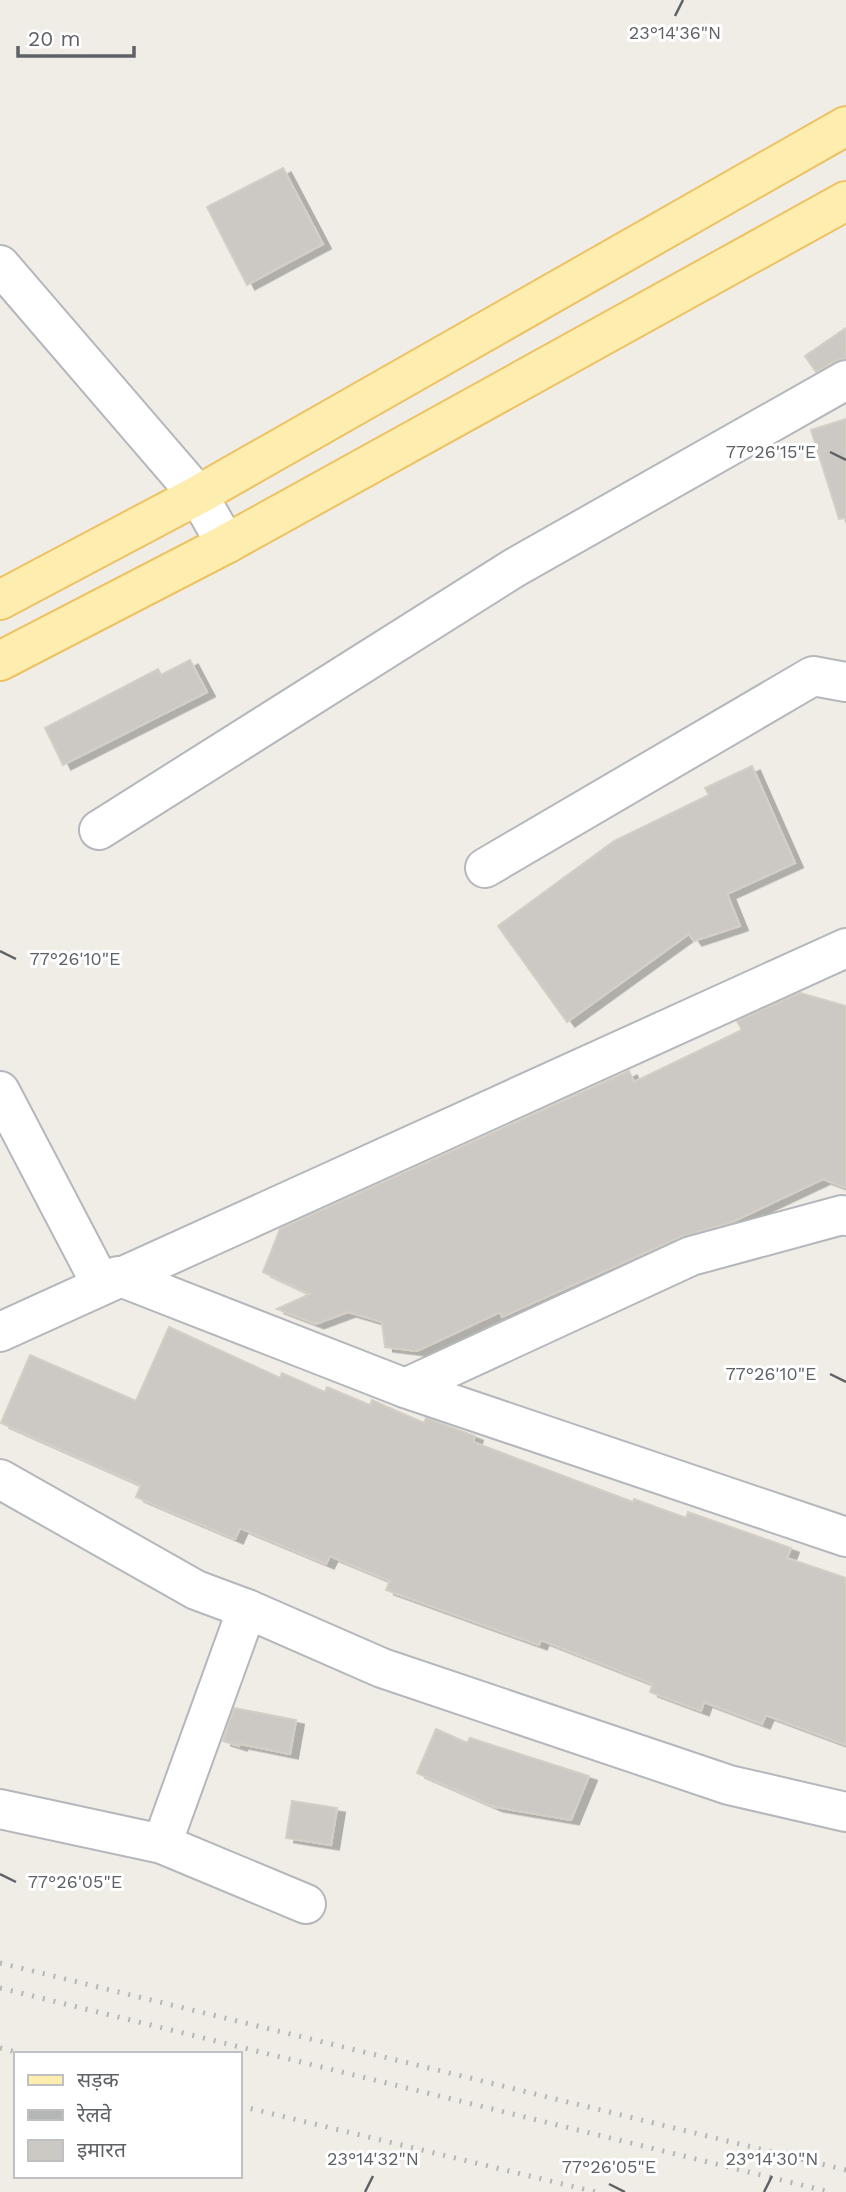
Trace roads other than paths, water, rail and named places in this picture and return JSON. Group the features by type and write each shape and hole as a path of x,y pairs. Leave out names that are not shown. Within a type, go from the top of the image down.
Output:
{"main road":[{"path":"0,600 198,495 846,125"},
{"path":"0,661 226,544 846,201"}],"street":[{"path":"0,265 198,495 226,544"},
{"path":"99,830 514,568 846,380"},
{"path":"485,868 813,676 846,682"},
{"path":"0,1332 110,1280 836,961"},
{"path":"0,1091 110,1280 405,1388 846,1537"},
{"path":"405,1388 691,1256 846,1216"},
{"path":"0,1479 196,1590 247,1609 382,1668 729,1786 846,1812"},
{"path":"162,1843 247,1609"},
{"path":"0,1809 162,1843 306,1904"}],"railway":[{"path":"0,1963 846,2170"},
{"path":"0,1988 830,2192"},
{"path":"0,2048 16,2052"},
{"path":"242,2106 596,2192"}]}
